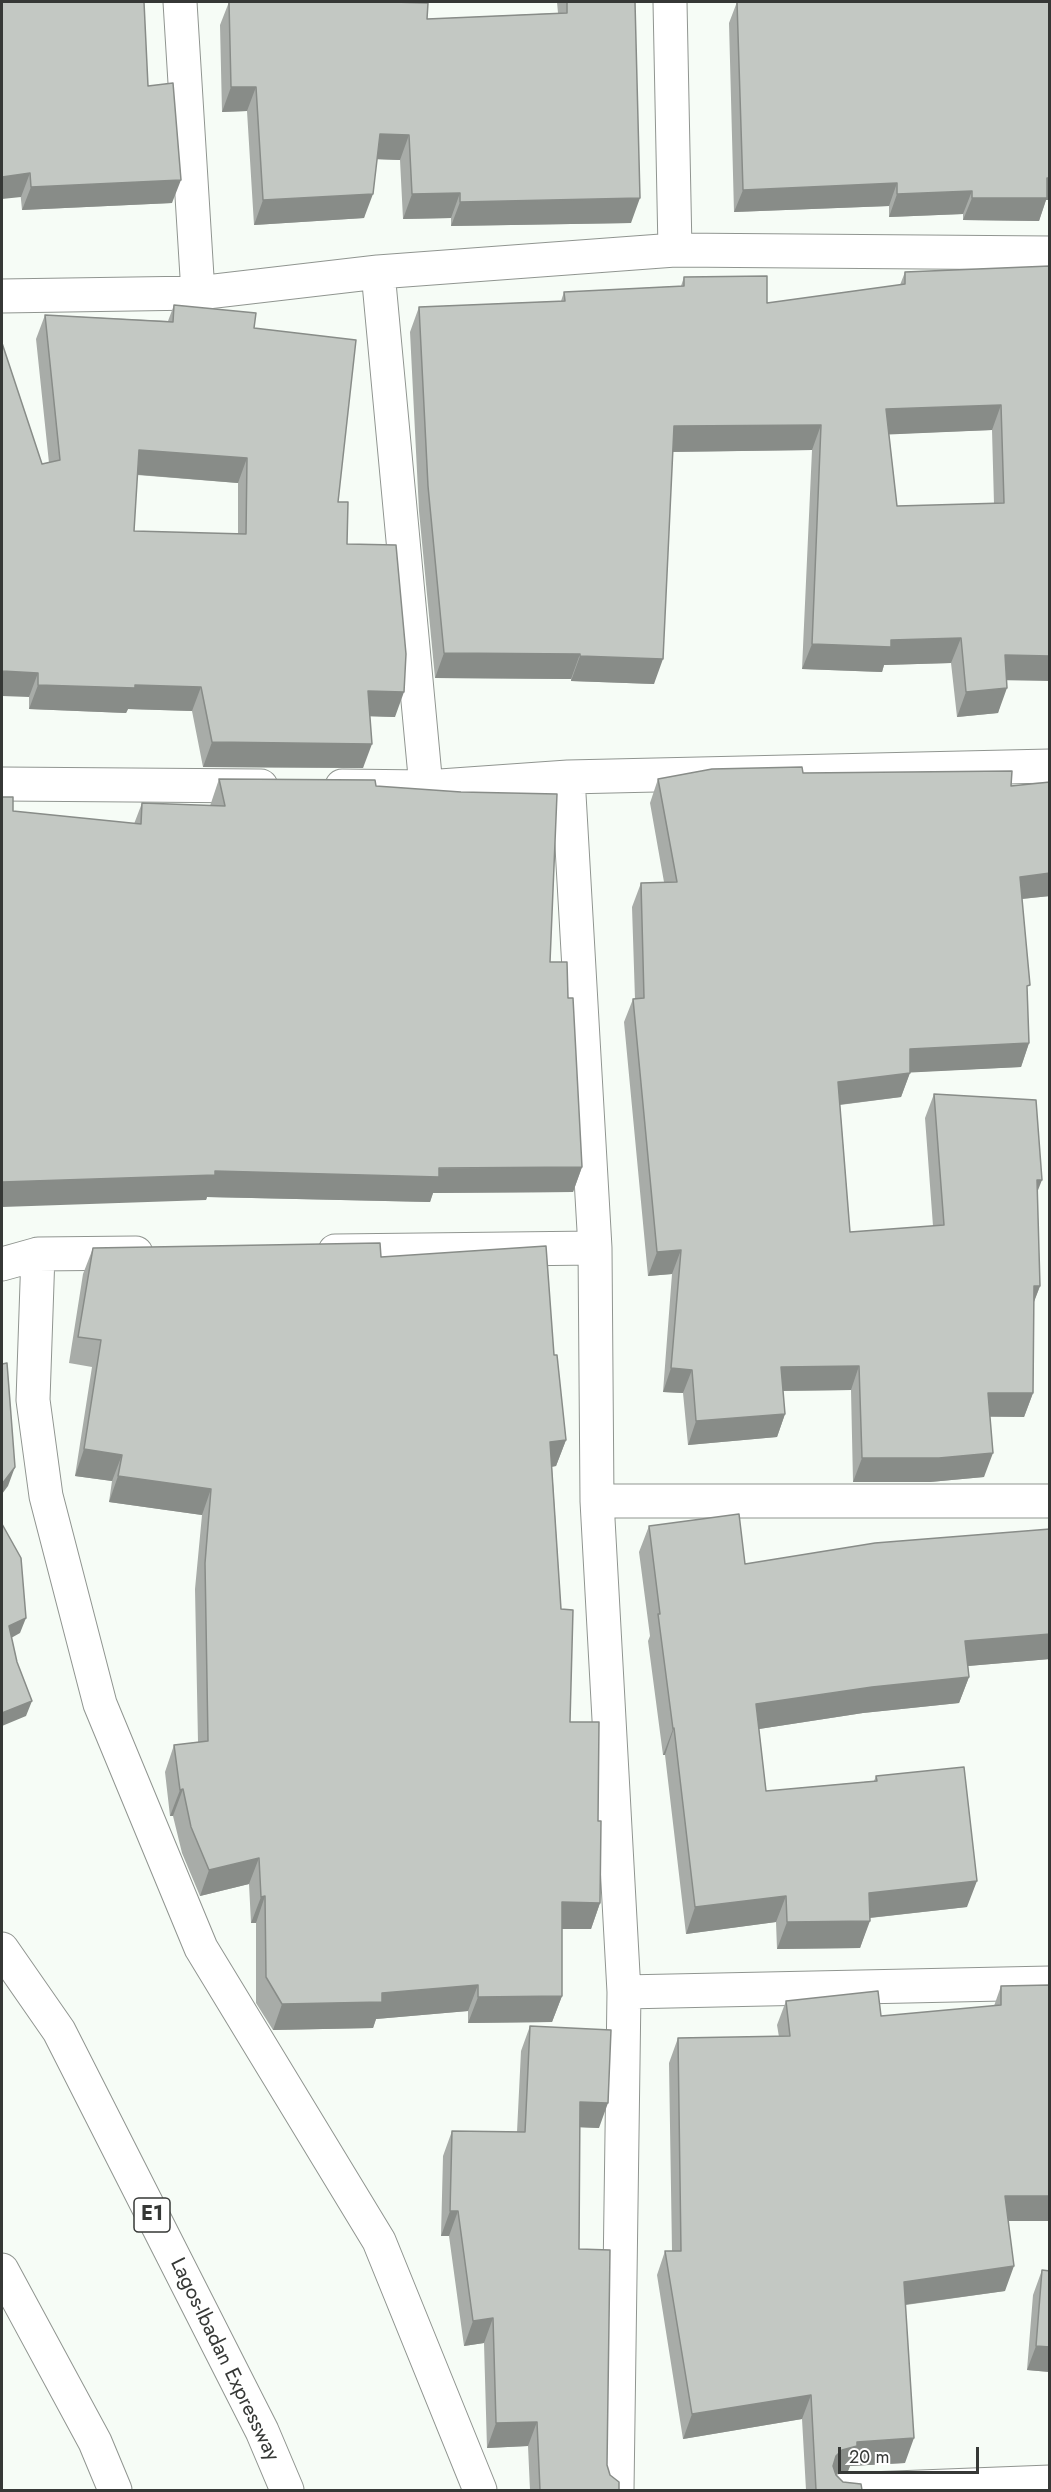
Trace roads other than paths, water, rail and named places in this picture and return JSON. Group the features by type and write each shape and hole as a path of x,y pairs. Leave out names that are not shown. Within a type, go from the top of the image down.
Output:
{"main road":[{"path":"180,2 198,293"},
{"path":"670,2 675,250"},
{"path":"2,296 198,293 378,272 675,250 1050,253"},
{"path":"378,272 426,787"},
{"path":"2,784 426,787 568,777 1050,766"},
{"path":"568,777 595,1248 597,1501 624,1992 617,2490"},
{"path":"310,1251 595,1248"},
{"path":"2,1264 38,1254 168,1252"},
{"path":"38,1254 33,1400 43,1475 46,1496 100,1704 201,1948 379,2241 480,2490"},
{"path":"597,1501 1050,1502"},
{"name":"Lagos-Ibadan Expressway","path":"2,1949 59,2031 262,2431 286,2490"},
{"path":"624,1992 1050,1983"},
{"path":"2,2270 95,2442 115,2490"},
{"path":"843,2490 1050,2482"}]}
